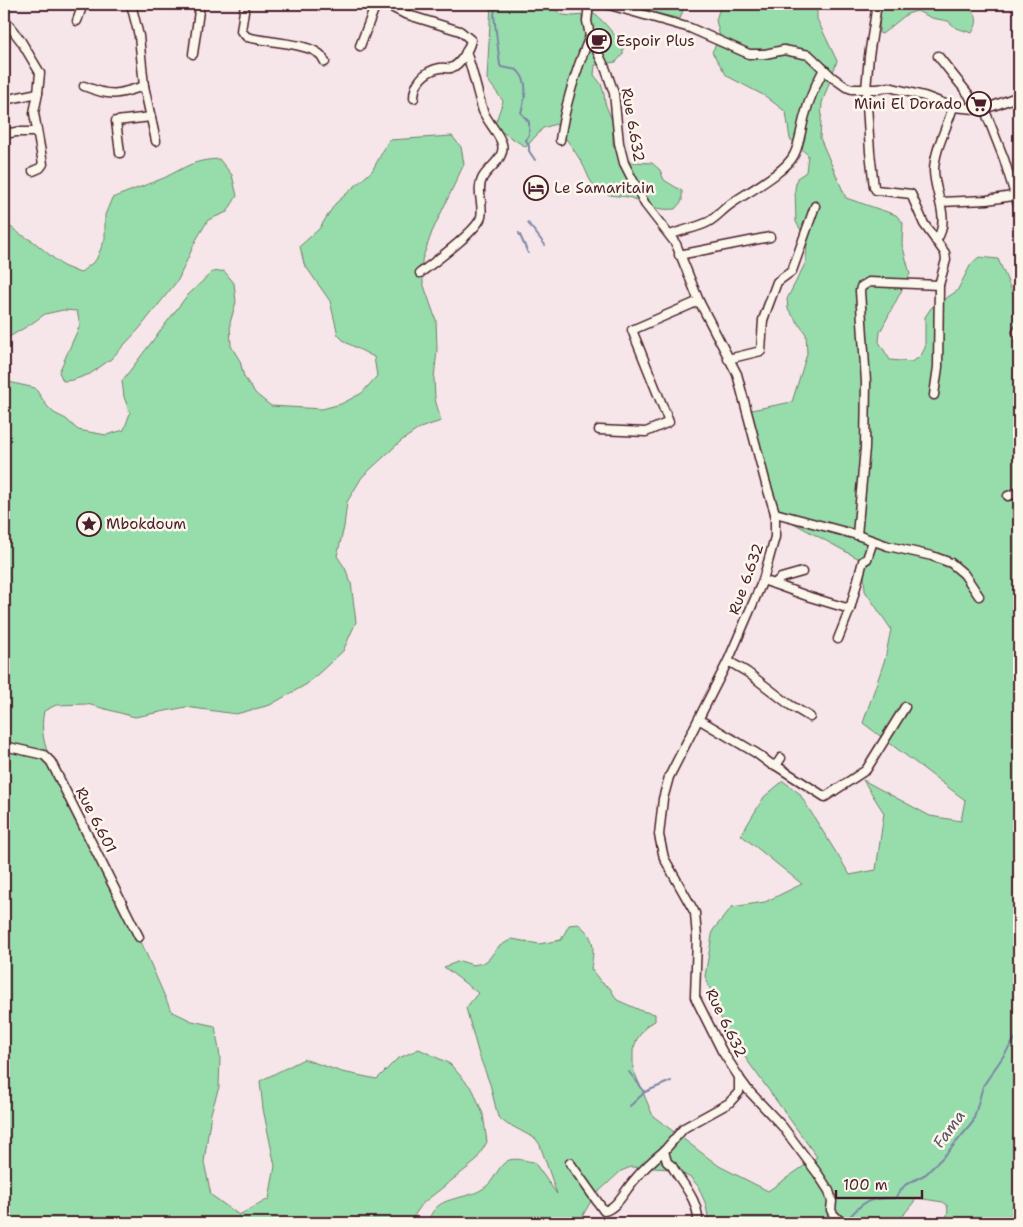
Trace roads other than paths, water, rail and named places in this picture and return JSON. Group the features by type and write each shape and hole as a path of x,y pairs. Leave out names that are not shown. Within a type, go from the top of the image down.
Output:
{"street":[{"path":"77,21 83,4"},
{"path":"131,4 139,36 144,86 156,141"},
{"path":"193,54 200,4"},
{"path":"245,4 241,31 248,37 300,46 317,52 323,57 325,62"},
{"path":"360,46 376,4"},
{"path":"385,4 413,16 460,31 471,40 466,52 456,64 450,68 429,71 419,80 414,90 414,98"},
{"name":"Rue 6.632","path":"589,4 587,21 590,36 602,59 614,93 619,143 624,163 646,204 676,244 699,302 737,374 775,513 774,537 763,580 700,720 666,784 659,835 664,858 695,913 697,938 695,997 722,1052 748,1090 782,1126 818,1174 829,1191 833,1214 842,1223"},
{"path":"606,4 690,28 749,54 765,54 784,50 805,54 812,57 846,87 852,89 896,88 953,107 979,109 1019,96"},
{"path":"877,4 866,89 874,188 876,190 911,194 924,224 945,253 946,260 940,285 938,367 934,394"},
{"path":"4,19 21,41 39,70 40,78 34,113 43,164 32,172"},
{"path":"560,140 570,94 590,36"},
{"path":"420,273 480,220 483,209 479,190 482,179 502,154 503,145 488,122 483,110 466,52"},
{"path":"938,56 979,109 1004,159 1018,196 1019,208"},
{"path":"670,235 706,223 726,207 769,179 794,157 805,113 813,90 824,69"},
{"path":"84,86 98,92 119,94 144,86"},
{"path":"4,100 38,93"},
{"path":"936,240 942,232 943,220 934,172 935,156 953,107"},
{"path":"120,153 116,121 150,117"},
{"path":"4,134 37,132"},
{"path":"940,202 987,200 1018,196"},
{"path":"728,359 761,351 763,320 767,309 778,282 792,271 815,206"},
{"path":"679,255 770,237"},
{"path":"857,536 865,448 866,382 861,287 869,282 940,285"},
{"path":"599,430 646,432 669,422 632,330 699,302"},
{"path":"1019,329 1017,332 1019,336"},
{"path":"1008,496 1019,492"},
{"path":"775,513 932,556 951,563 964,574 979,596"},
{"path":"838,639 850,609 863,561 867,558 874,541"},
{"path":"774,584 781,578 802,572"},
{"path":"763,580 850,609"},
{"path":"728,661 747,672 790,705 810,717"},
{"path":"700,720 825,797 866,770 905,707"},
{"name":"Rue 6.601","path":"4,746 44,755 51,762 139,937"},
{"path":"775,765 781,758"},
{"name":"Rue 6.632","path":"664,1151 684,1128 729,1103 736,1097 739,1092 739,1077"},
{"path":"570,1163 604,1211 609,1210 623,1196 637,1177 664,1151 667,1162 672,1166 693,1200 698,1211 698,1223"}],"waterway":[{"path":"496,4 494,15 500,65 501,67 517,70 524,80 524,102 521,113 529,122 529,134 526,140 529,151 535,160"},
{"path":"528,223 545,245"},
{"path":"519,233 528,253"},
{"name":"Fama","path":"1019,894 1016,919 1019,943"},
{"name":"Fama","path":"845,1222 856,1209 866,1202 895,1198 905,1185 926,1174 948,1152 973,1122 983,1086 1019,1033"},
{"path":"629,1072 645,1092"},
{"path":"630,1106 645,1092 671,1081"}],"place":[{"name":"Espoir Plus","path":"599,41"},
{"name":"Mini El Dorado","path":"979,104"},
{"name":"Le Samaritain","path":"536,188"},
{"name":"Mbokdoum","path":"89,524"}]}
